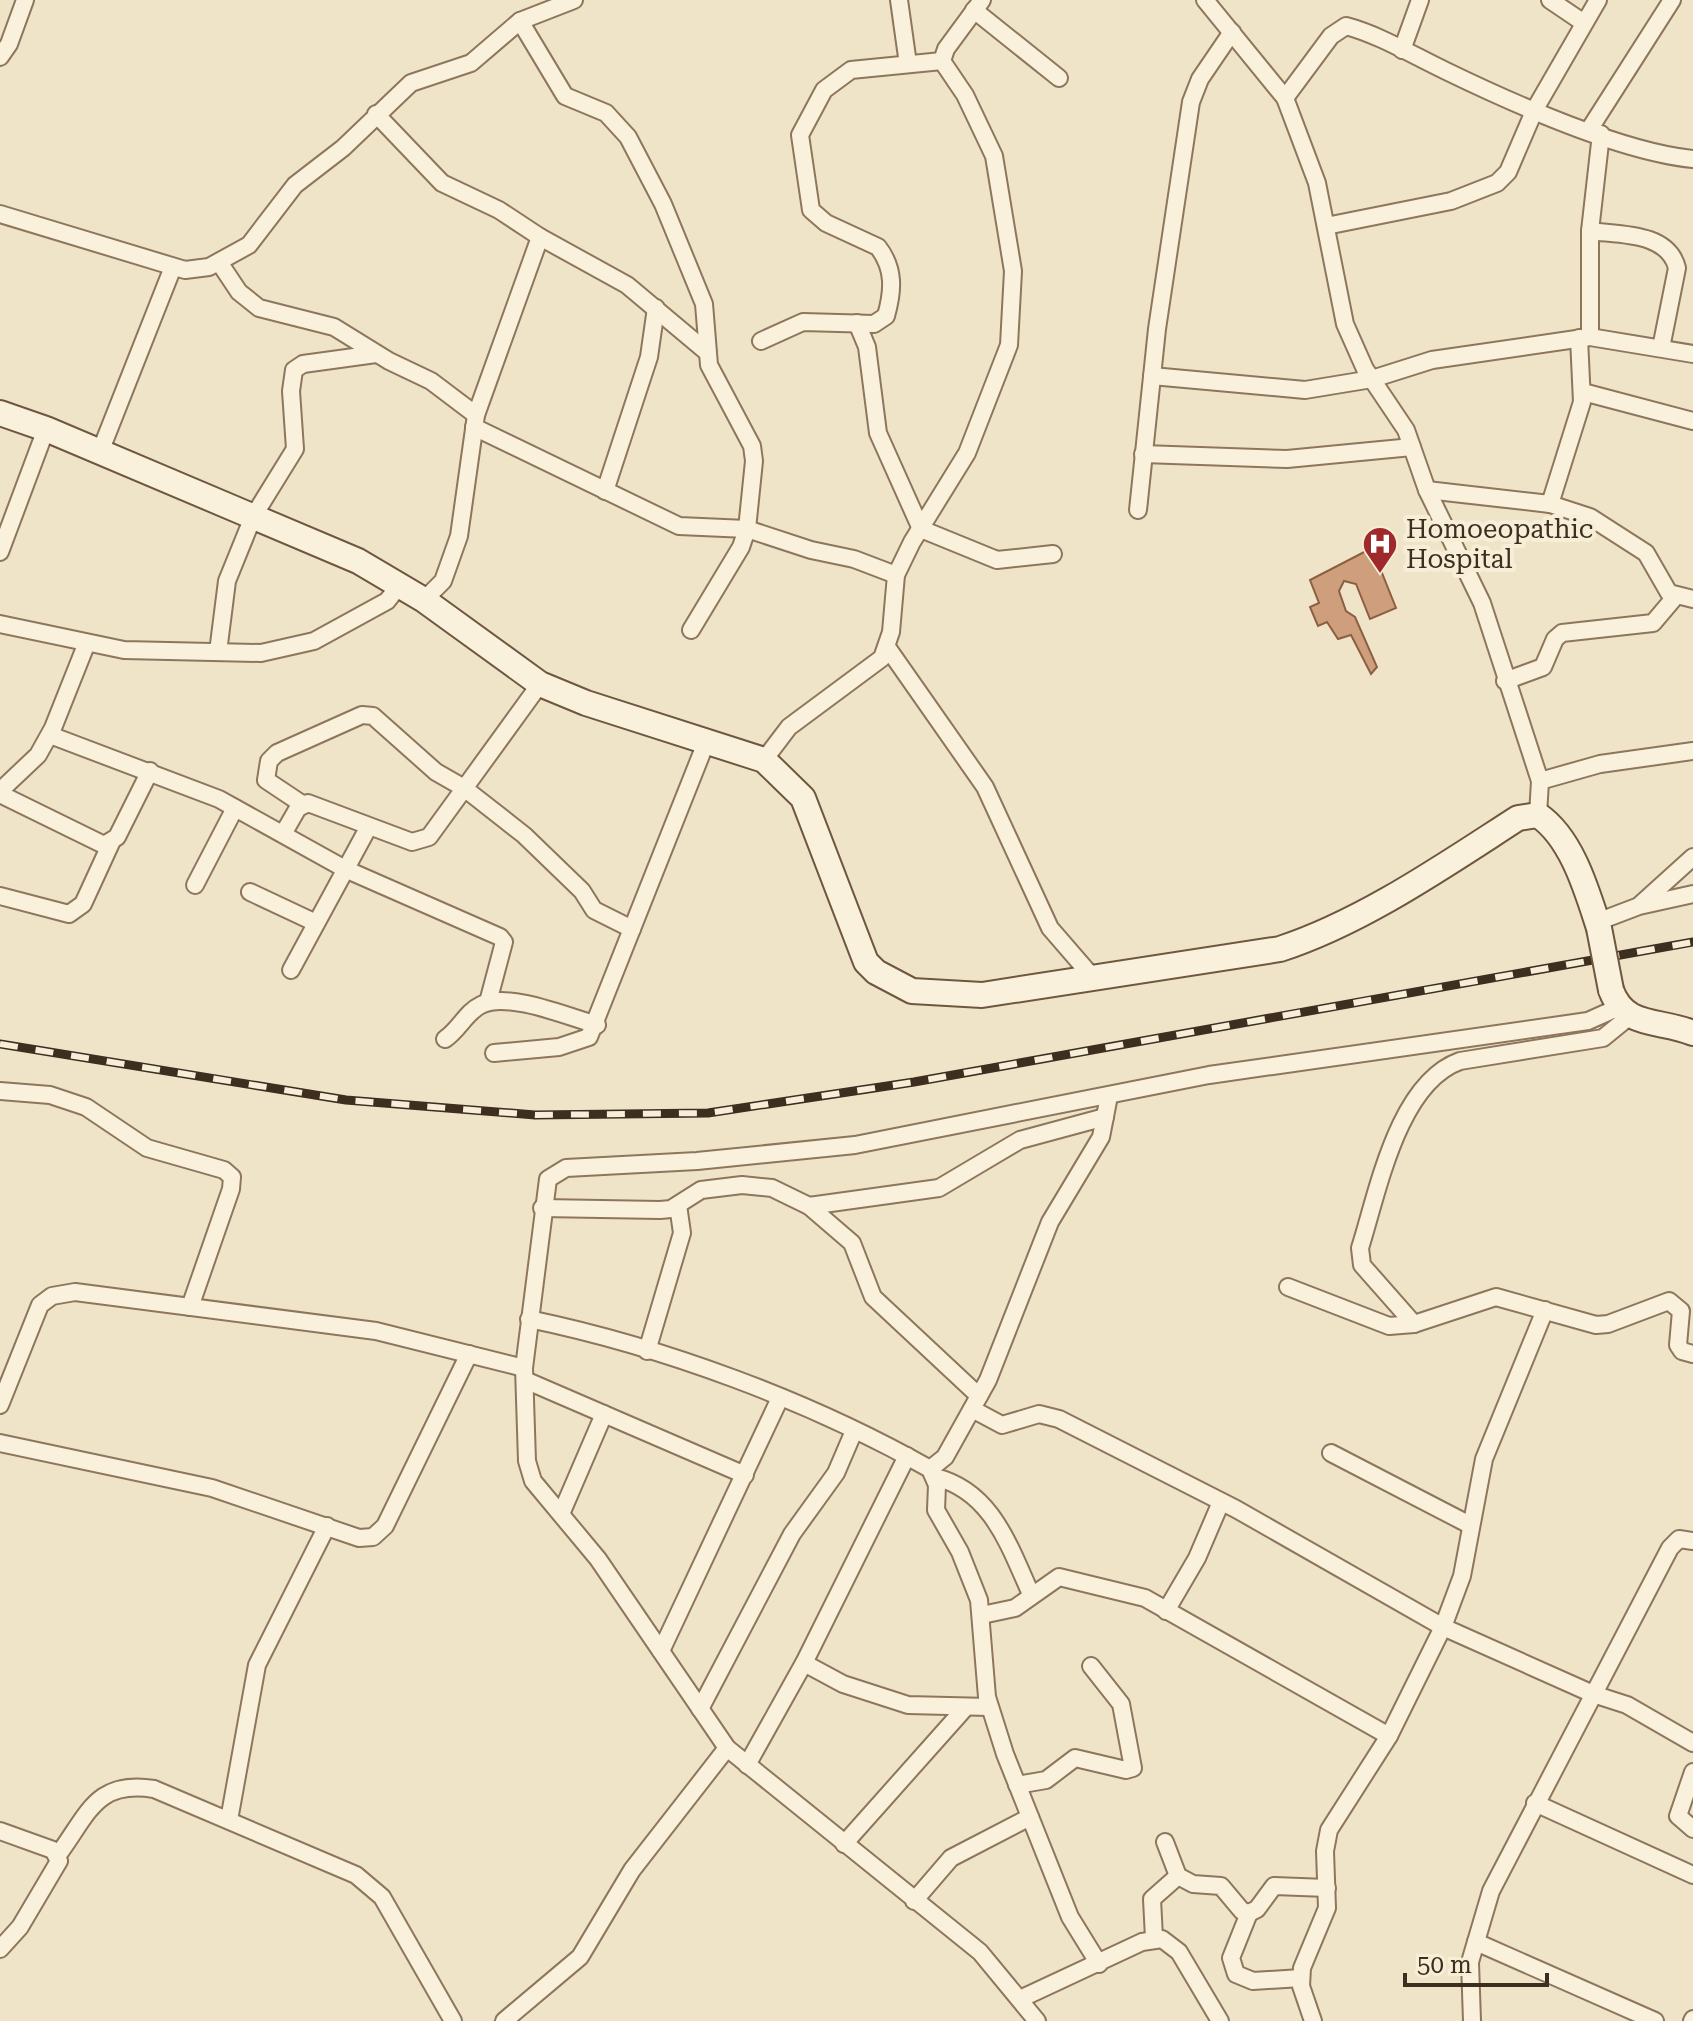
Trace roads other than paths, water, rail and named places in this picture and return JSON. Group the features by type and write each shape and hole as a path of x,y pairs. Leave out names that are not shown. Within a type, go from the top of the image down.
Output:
{"street":[{"path":"0,57 9,44 25,0"},
{"path":"0,214 173,267 197,271 219,262 259,237 295,185 343,148 411,83 471,63 520,21 547,4 574,0"},
{"path":"899,0 908,64"},
{"path":"1205,0 1285,98 1317,183 1345,324 1372,379 1400,417 1427,490 1482,603 1540,781 1538,815"},
{"path":"1402,50 1420,0"},
{"path":"1550,0 1584,23"},
{"path":"1326,226 1451,201 1497,183 1508,172 1535,109 1598,0"},
{"path":"1550,504 1583,392 1595,132 1672,0"},
{"path":"942,61 946,49 978,5 1059,78"},
{"path":"520,21 565,96 602,110 628,137 663,204 704,304 709,365 754,454 747,529 733,563 691,630"},
{"path":"1285,98 1331,36 1346,26 1595,132 1655,154 1693,159"},
{"path":"1138,510 1173,205 1191,102 1200,79 1232,32"},
{"path":"761,341 803,322 874,324 886,316 893,286 888,264 878,247 826,223 811,210 800,135 824,90 835,79 863,68 942,61"},
{"path":"764,760 789,727 882,658 887,647 896,575 967,453 1012,330 1013,271 994,156 965,95 942,61"},
{"path":"376,114 442,183 499,210 540,237 627,285 707,352"},
{"path":"1590,231 1645,238 1656,242 1674,258 1677,268 1661,348"},
{"path":"424,600 443,581 459,536 475,421 540,237"},
{"path":"219,262 239,292 259,308 334,327 376,354 431,381 475,421 605,491 679,526 747,529 811,550 854,559 896,575"},
{"path":"100,452 173,267"},
{"path":"605,491 649,357 656,308"},
{"path":"857,323 867,347 878,433 921,529 997,560 1053,554"},
{"path":"1152,376 1291,391 1372,379 1432,360 1584,338 1693,354"},
{"path":"218,652 227,581 253,517 295,449 291,391 294,370 303,364 376,354"},
{"path":"1583,392 1693,421"},
{"path":"0,413 46,429 358,561 424,600 540,684 586,703 764,760 803,798 866,962 876,972 912,991 972,995 1095,980 1280,949 1302,942 1429,875 1518,818 1538,815 1554,828 1568,849 1598,925 1619,1005 1603,1038 1460,1061 1444,1066 1425,1086 1395,1137 1360,1248 1362,1265 1414,1324"},
{"path":"0,552 46,429"},
{"path":"1143,454 1287,459 1412,447"},
{"path":"1427,490 1550,504 1590,517 1636,545 1655,564 1669,593 1675,597 1693,599"},
{"path":"0,624 86,645 124,650 261,653 314,641 387,601 399,586"},
{"path":"1505,681 1543,667 1555,639 1562,633 1653,623 1675,597"},
{"path":"86,645 50,735 30,766 0,793 94,842 111,843"},
{"path":"887,647 985,787 1050,928 1095,980"},
{"path":"540,684 464,788 429,837 422,841 412,842 368,828 315,804 302,804 266,780 269,761 277,753 362,715 383,722 436,772 464,788 524,835 582,891 594,910 632,929"},
{"path":"50,735 150,771 235,808 345,869 500,937 504,942 503,953 488,1002"},
{"path":"494,1053 580,1042 597,1025 707,740"},
{"path":"1540,781 1600,764 1693,751"},
{"path":"0,896 69,914 83,904 111,843 150,771"},
{"path":"283,834 302,804"},
{"path":"195,885 235,808"},
{"path":"291,970 368,828"},
{"path":"1639,906 1693,857"},
{"path":"250,892 316,923"},
{"path":"1598,925 1639,906 1693,894"},
{"path":"445,1039 477,1006 488,1002 517,1002 597,1025"},
{"path":"1037,2021 980,1952 727,1748 598,1559 529,1473 524,1374 542,1208 548,1179 566,1168 697,1161 855,1145 1209,1075 1588,1021 1619,1005 1690,1030"},
{"path":"0,1091 50,1095 86,1107 147,1148 224,1170 232,1177 231,1189 190,1307"},
{"path":"1099,1964 1070,1917 989,1707 982,1615 968,1569 936,1510 932,1473 945,1457 975,1403 1050,1222 1096,1148 1109,1096"},
{"path":"809,1206 939,1188 1020,1140 1105,1117"},
{"path":"542,1208 660,1210 678,1205 701,1190 757,1185 809,1206 852,1243 873,1297 975,1403 1002,1425 1039,1414 1059,1419 1221,1502 1443,1627 1593,1694 1627,1705 1693,1743"},
{"path":"647,1351 682,1233 678,1205"},
{"path":"1288,1287 1389,1326 1414,1324 1496,1297 1596,1325 1608,1324 1669,1301 1681,1311 1678,1345 1682,1351 1693,1354"},
{"path":"0,1405 40,1305 52,1296 75,1292 376,1331 469,1354 524,1374 604,1414 745,1475"},
{"path":"1313,2021 1301,1978 1305,1957 1327,1908 1329,1830 1389,1736 1443,1627 1462,1576 1484,1459 1545,1310"},
{"path":"529,1319 595,1333 780,1398 907,1456 932,1473 969,1491 998,1522 1031,1594"},
{"path":"0,1443 212,1488 359,1538 373,1537 385,1526 469,1354"},
{"path":"661,1651 780,1398"},
{"path":"561,1514 604,1414"},
{"path":"700,1709 792,1534 836,1473 854,1431"},
{"path":"1331,1453 1470,1525"},
{"path":"747,1765 804,1663 907,1456"},
{"path":"1166,1611 1197,1558 1221,1502"},
{"path":"229,1820 257,1665 327,1526"},
{"path":"1472,2021 1470,1962 1501,1866 1670,1548 1679,1539 1693,1541"},
{"path":"982,1615 1010,1610 1054,1578 1068,1578 1135,1594 1389,1736"},
{"path":"804,1663 843,1684 890,1700 922,1707 989,1707"},
{"path":"1017,1785 1046,1780 1075,1758 1126,1770 1133,1768 1121,1704 1091,1666"},
{"path":"844,1844 966,1707"},
{"path":"504,2021 580,1957 632,1870 727,1748"},
{"path":"1693,1772 1678,1809 1678,1816 1693,1829"},
{"path":"0,1949 20,1927 56,1868 58,1855 112,1788 129,1785 154,1789 356,1875 369,1884 382,1897 453,2021"},
{"path":"1535,1803 1693,1875"},
{"path":"914,1901 951,1858 1030,1817"},
{"path":"0,1831 42,1844 58,1855"},
{"path":"1165,1842 1178,1876 1193,1884 1221,1886 1242,1911 1249,1913"},
{"path":"1154,1938 1152,1899 1178,1876"},
{"path":"1301,1978 1253,1981 1236,1974 1231,1958 1249,1913 1257,1909 1274,1886 1327,1888"},
{"path":"1020,1999 1154,1938 1172,1944 1179,1952 1220,2021"},
{"path":"1476,1942 1655,2021"}],"railway":[{"path":"0,1044 346,1100 535,1115 708,1113 914,1082 1693,942"}],"place":[{"name":"Homoeopathic Hospital","path":"1380,575"}]}
